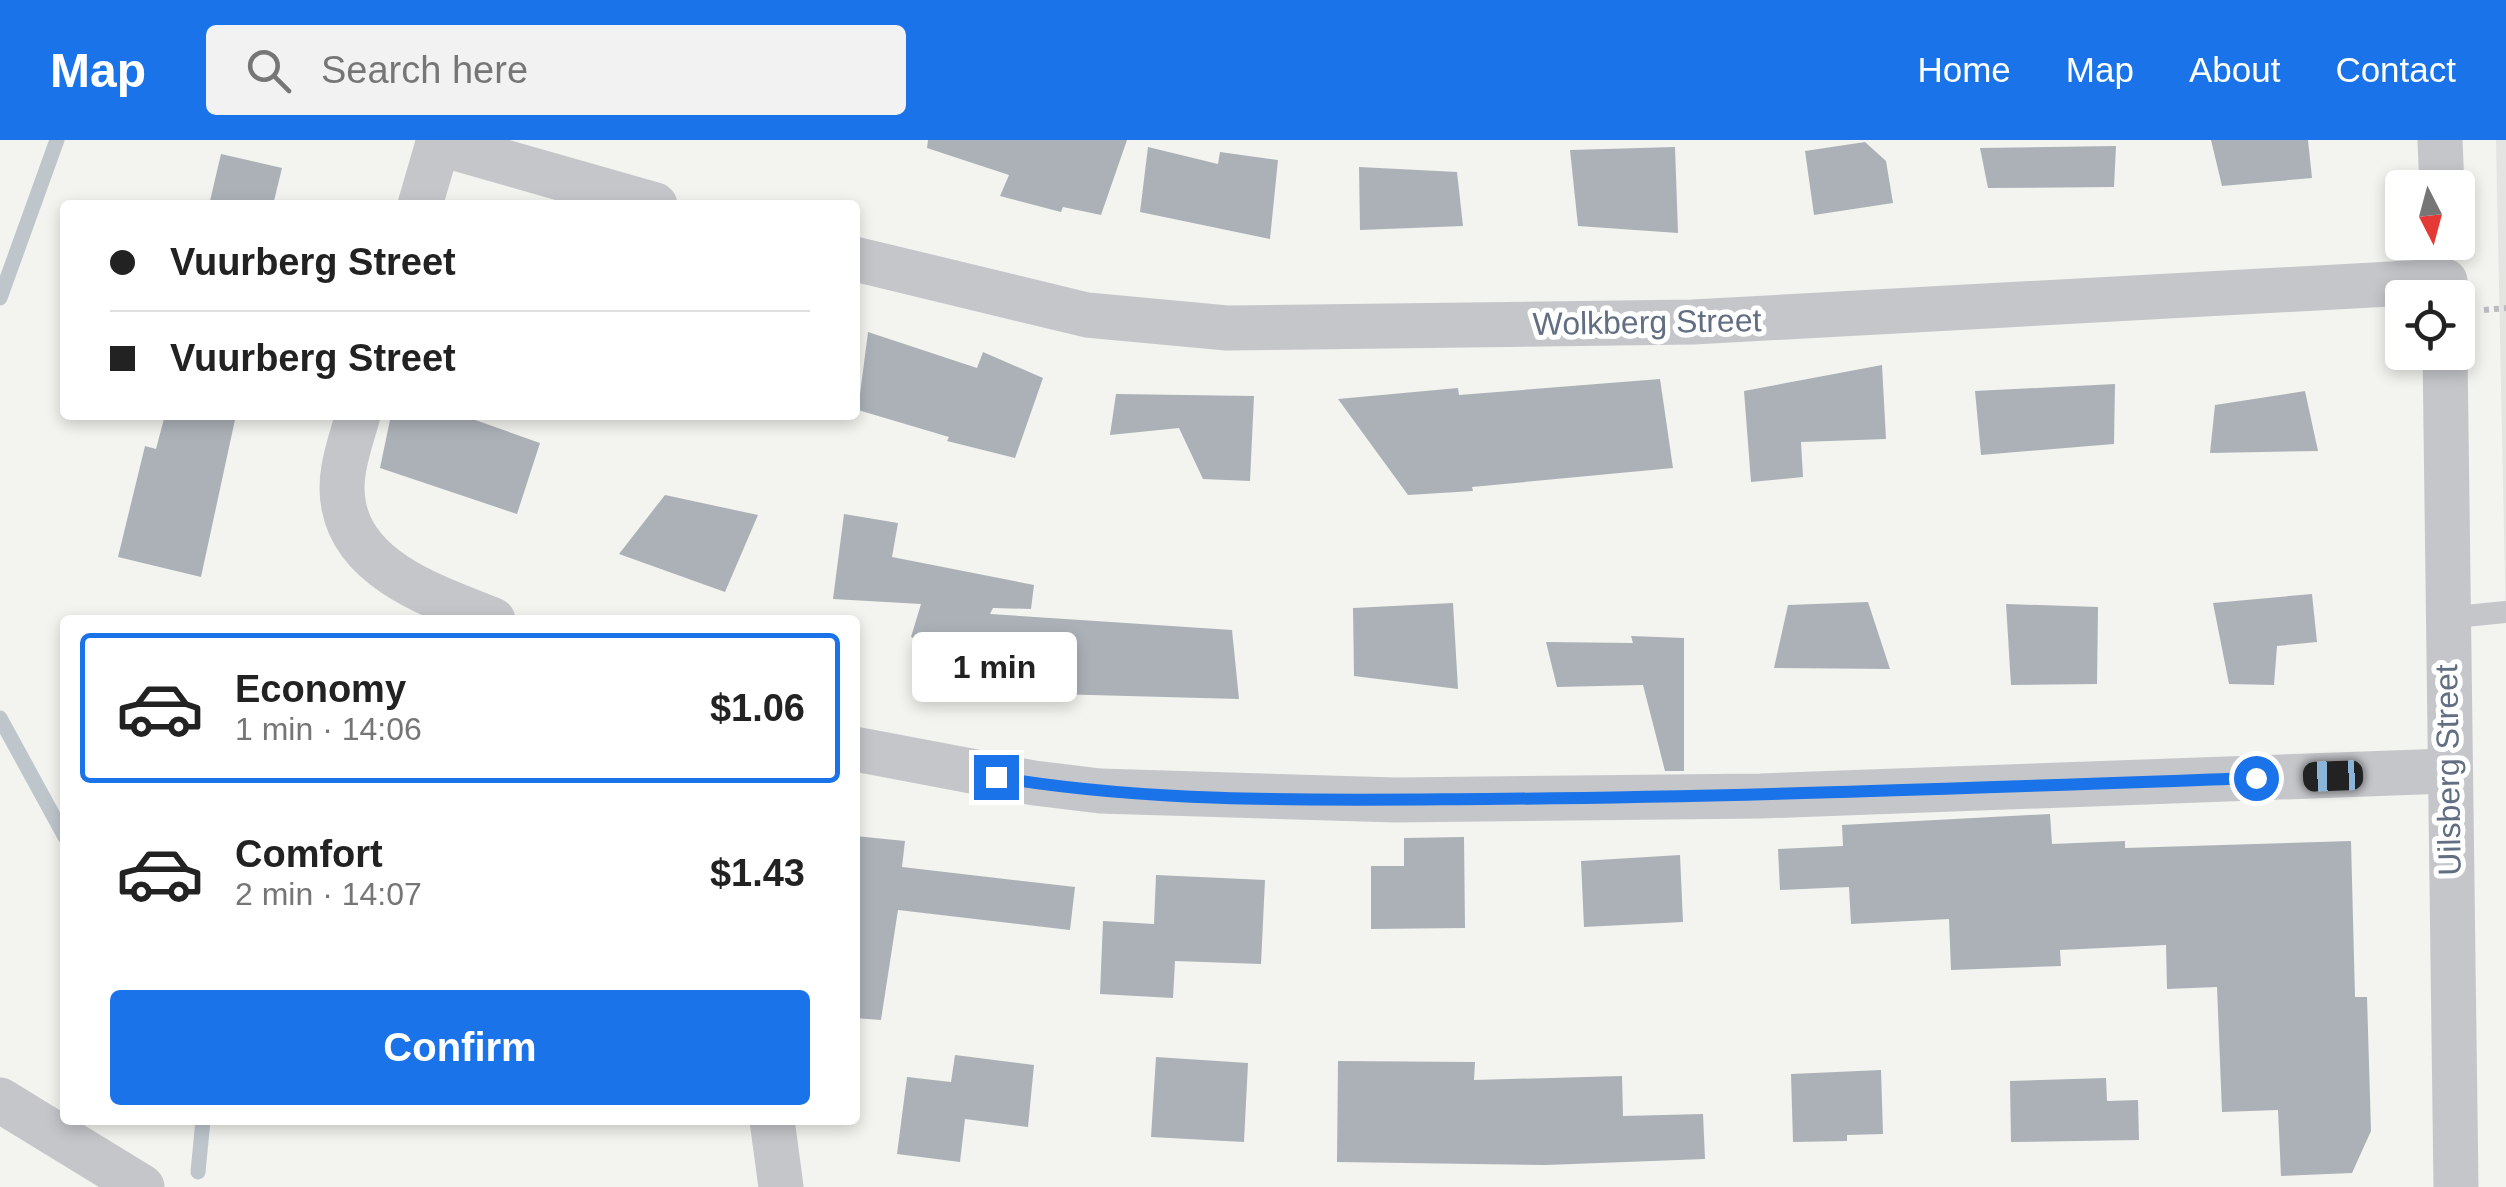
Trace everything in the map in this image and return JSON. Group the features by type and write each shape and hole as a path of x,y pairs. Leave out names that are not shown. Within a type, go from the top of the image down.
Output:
{"street":[{"path":"2440,140 2441,170"},
{"path":"422,200 439,142 637,200"},
{"name":"Wolkberg Street","path":"860,260 1086,315 1227,328 1712,321 2445,274"},
{"name":"Uilsberg Street","path":"2445,370 2447,772 2456,1187"},
{"path":"357,420 342,479 344,508 357,538 400,578 482,615"},
{"path":"860,750 1100,791 1396,800 1760,796 2447,772"},
{"path":"0,1100 142,1187"},
{"path":"773,1125 781,1187"}],"lane":[{"path":"2445,618 2506,612"}],"shaded area":[{"path":"2496,140 2506,140 2506,629"}],"building":[{"path":"928,140 1127,140 1101,215 1063,207 1061,212 1000,196 1009,175 927,148"},
{"path":"2211,140 2308,140 2312,178 2222,186"},
{"path":"1865,142 1886,161 1893,203 1814,215 1805,151"},
{"path":"2116,146 2114,187 1988,188 1980,148"},
{"path":"1148,147 1218,164 1220,152 1278,160 1270,239 1140,212"},
{"path":"1675,147 1678,233 1578,226 1570,150"},
{"path":"221,154 282,168 274,200 210,200"},
{"path":"1359,167 1457,172 1463,226 1360,230"},
{"path":"868,332 977,368 983,352 1043,378 1015,458 947,441 949,437 860,411"},
{"path":"1882,365 1886,439 1801,442 1803,477 1751,482 1744,391"},
{"path":"1660,379 1673,468 1472,487 1473,491 1408,495 1338,399 1458,388 1459,395"},
{"path":"2115,384 2114,444 1981,455 1975,391"},
{"path":"2305,391 2318,451 2210,453 2215,405"},
{"path":"1116,394 1254,396 1250,481 1203,479 1179,428 1110,435"},
{"path":"164,420 235,420 201,577 118,557 145,446 156,449"},
{"path":"390,420 475,420 540,443 517,514 380,468"},
{"path":"665,495 758,515 725,592 619,554"},
{"path":"844,514 898,523 892,557 1034,585 1031,609 993,608 990,614 1232,630 1239,699 1012,693 1014,682 911,637 921,604 833,599"},
{"path":"2312,594 2317,642 2277,646 2274,685 2229,684 2213,603"},
{"path":"1868,602 1890,669 1774,668 1788,605"},
{"path":"1453,603 1458,689 1354,676 1353,608"},
{"path":"2006,604 2098,607 2097,684 2011,685"},
{"path":"1631,636 1684,638 1684,771 1665,771 1643,685 1557,687 1546,642 1633,643"},
{"path":"2050,814 2052,844 2125,841 2125,848 2351,841 2355,997 2367,997 2371,1131 2352,1173 2281,1176 2278,1110 2222,1112 2217,987 2167,989 2166,945 2060,950 2061,966 1951,970 1949,919 1851,924 1849,887 1780,890 1778,849 1843,846 1842,825"},
{"path":"860,836 905,841 902,867 1075,887 1070,930 898,910 881,1020 860,1018"},
{"path":"1464,837 1465,928 1371,929 1371,866 1404,866 1404,838"},
{"path":"1680,855 1683,922 1584,927 1581,861"},
{"path":"1156,875 1265,880 1261,964 1175,961 1173,998 1100,994 1103,921 1154,924"},
{"path":"955,1055 1034,1065 1028,1127 965,1119 960,1162 897,1154 907,1077 951,1082"},
{"path":"1156,1057 1248,1063 1244,1142 1151,1137"},
{"path":"1338,1061 1475,1062 1474,1080 1622,1076 1623,1116 1703,1114 1705,1159 1546,1165 1337,1162"},
{"path":"1881,1070 1883,1134 1847,1135 1847,1141 1793,1142 1791,1074"},
{"path":"2106,1078 2107,1101 2138,1100 2139,1140 2011,1142 2010,1081"}],"waterway":[{"path":"0,298 57,140"},
{"path":"0,718 60,828"},
{"path":"198,1172 203,1125"}],"route":[{"path":"996,777 1100,791 1396,800 1760,796 2256,778"}]}
